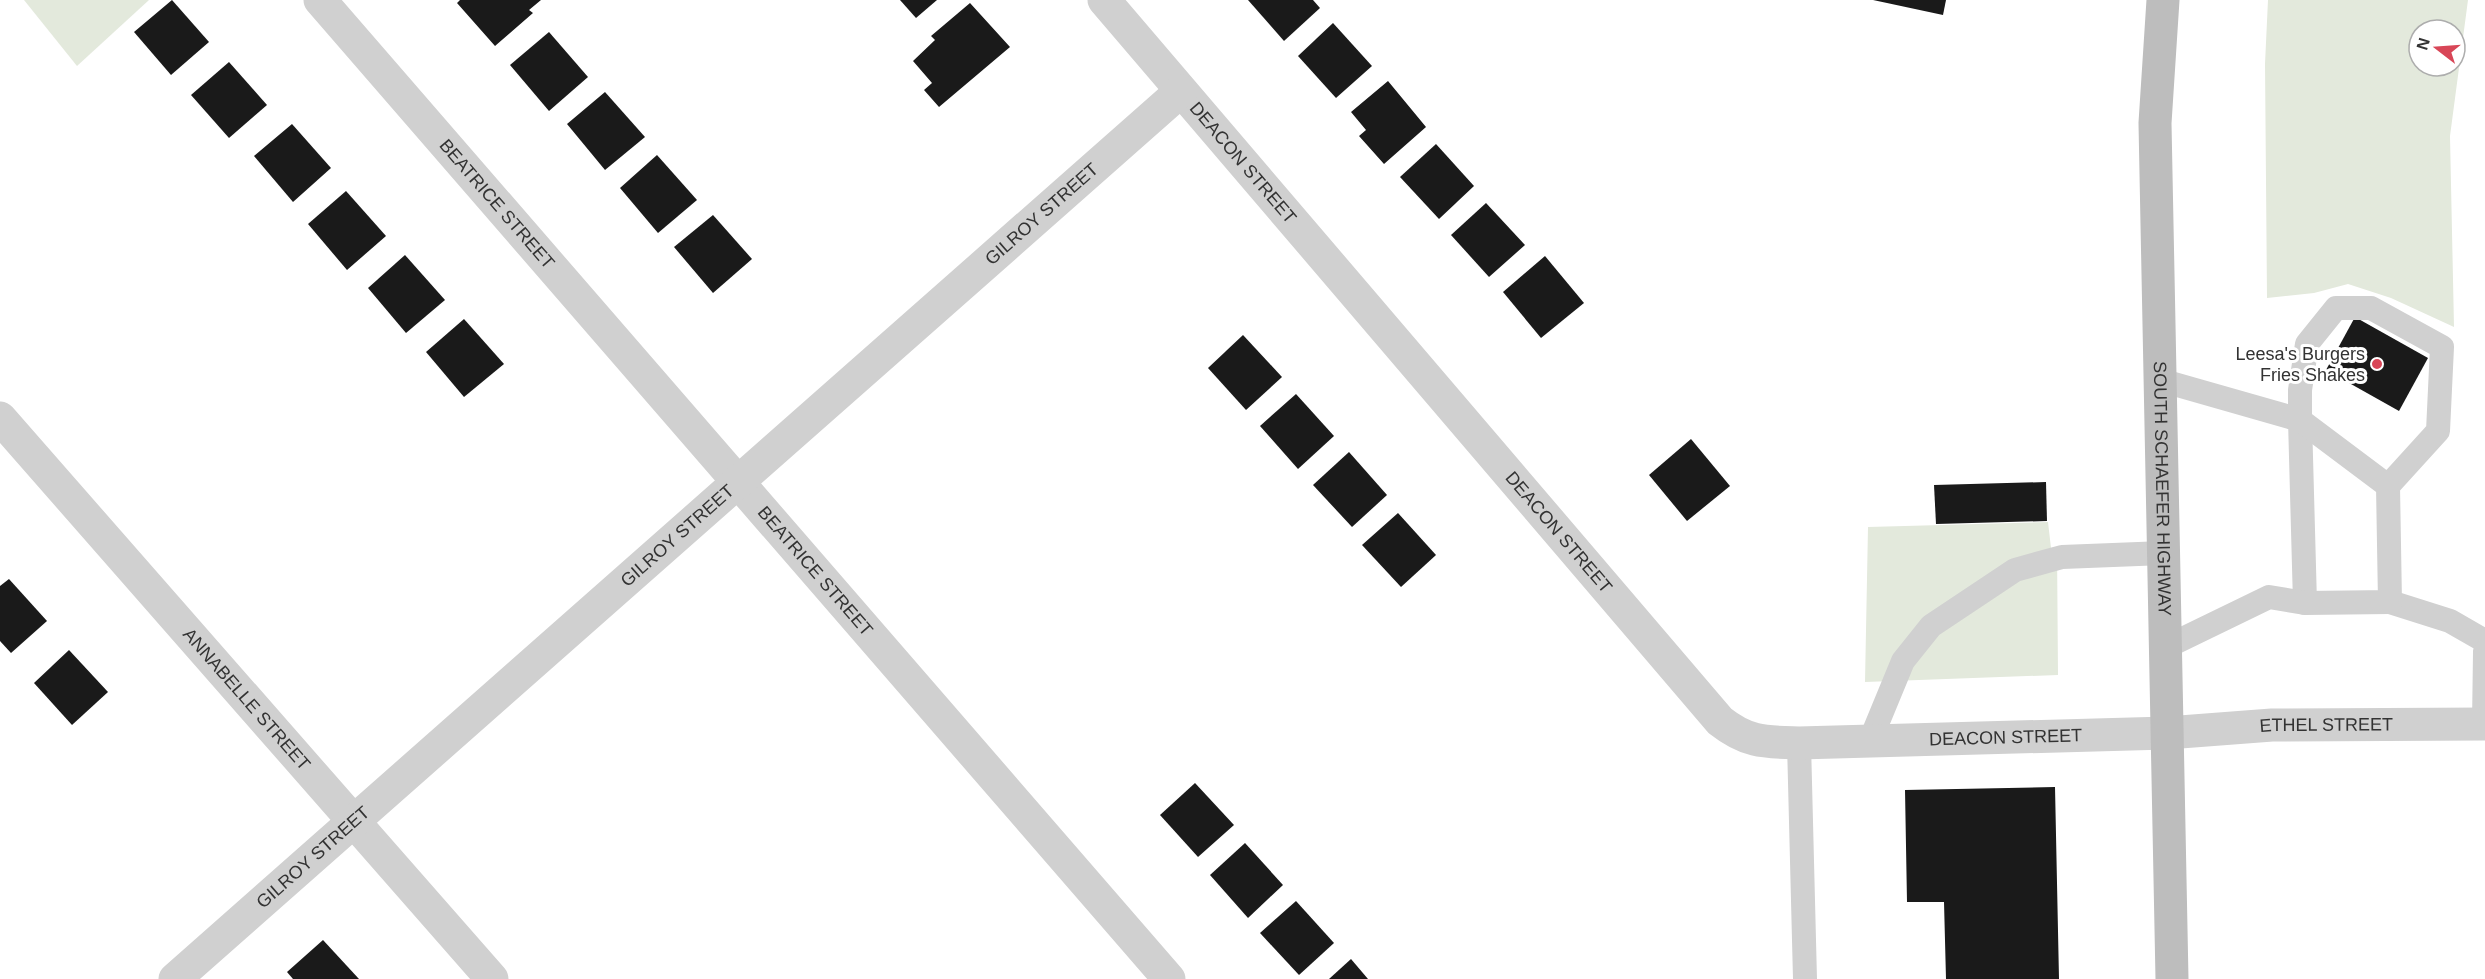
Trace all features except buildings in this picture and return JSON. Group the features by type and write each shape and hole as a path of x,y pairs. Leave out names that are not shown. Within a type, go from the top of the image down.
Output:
{"main road":[{"name":"SOUTH SCHAEFER HIGHWAY","path":"2163,0 2156,123 2172,979"}],"street":[{"name":"BEATRICE STREET","path":"320,0 1169,979"},
{"name":"DEACON STREET","path":"1104,0 1720,721 1736,734 1754,741 1799,743 2167,733"},
{"name":"GILROY STREET","path":"175,979 1181,91"},
{"name":"ANNABELLE STREET","path":"0,418 492,979"},
{"name":"ETHEL STREET","path":"2167,733 2272,725 2485,724"}],"lane":[{"path":"2305,603 2300,390 2307,344 2336,308 2371,308 2442,347 2438,431 2388,486 2390,602"},
{"path":"2160,380 2300,420 2388,486"},
{"path":"1870,741 1903,661 1931,626 2015,570 2062,557 2164,553"},
{"path":"2166,647 2269,597 2305,603 2390,602 2450,621 2485,641"},
{"path":"2485,652 2485,724"},
{"path":"1799,743 1805,979"}],"shaded area":[{"path":"24,0 149,0 77,66"},
{"path":"2268,0 2468,0 2466,18 2407,18 2407,78 2458,78 2450,136 2454,327 2391,298 2348,284 2314,293 2267,298 2265,64"},
{"path":"2048,522 2051,548 2057,547 2058,675 1865,682 1868,527"}],"place":[{"name":"Leesa's Burgers Fries Shakes","path":"2377,364"}]}
